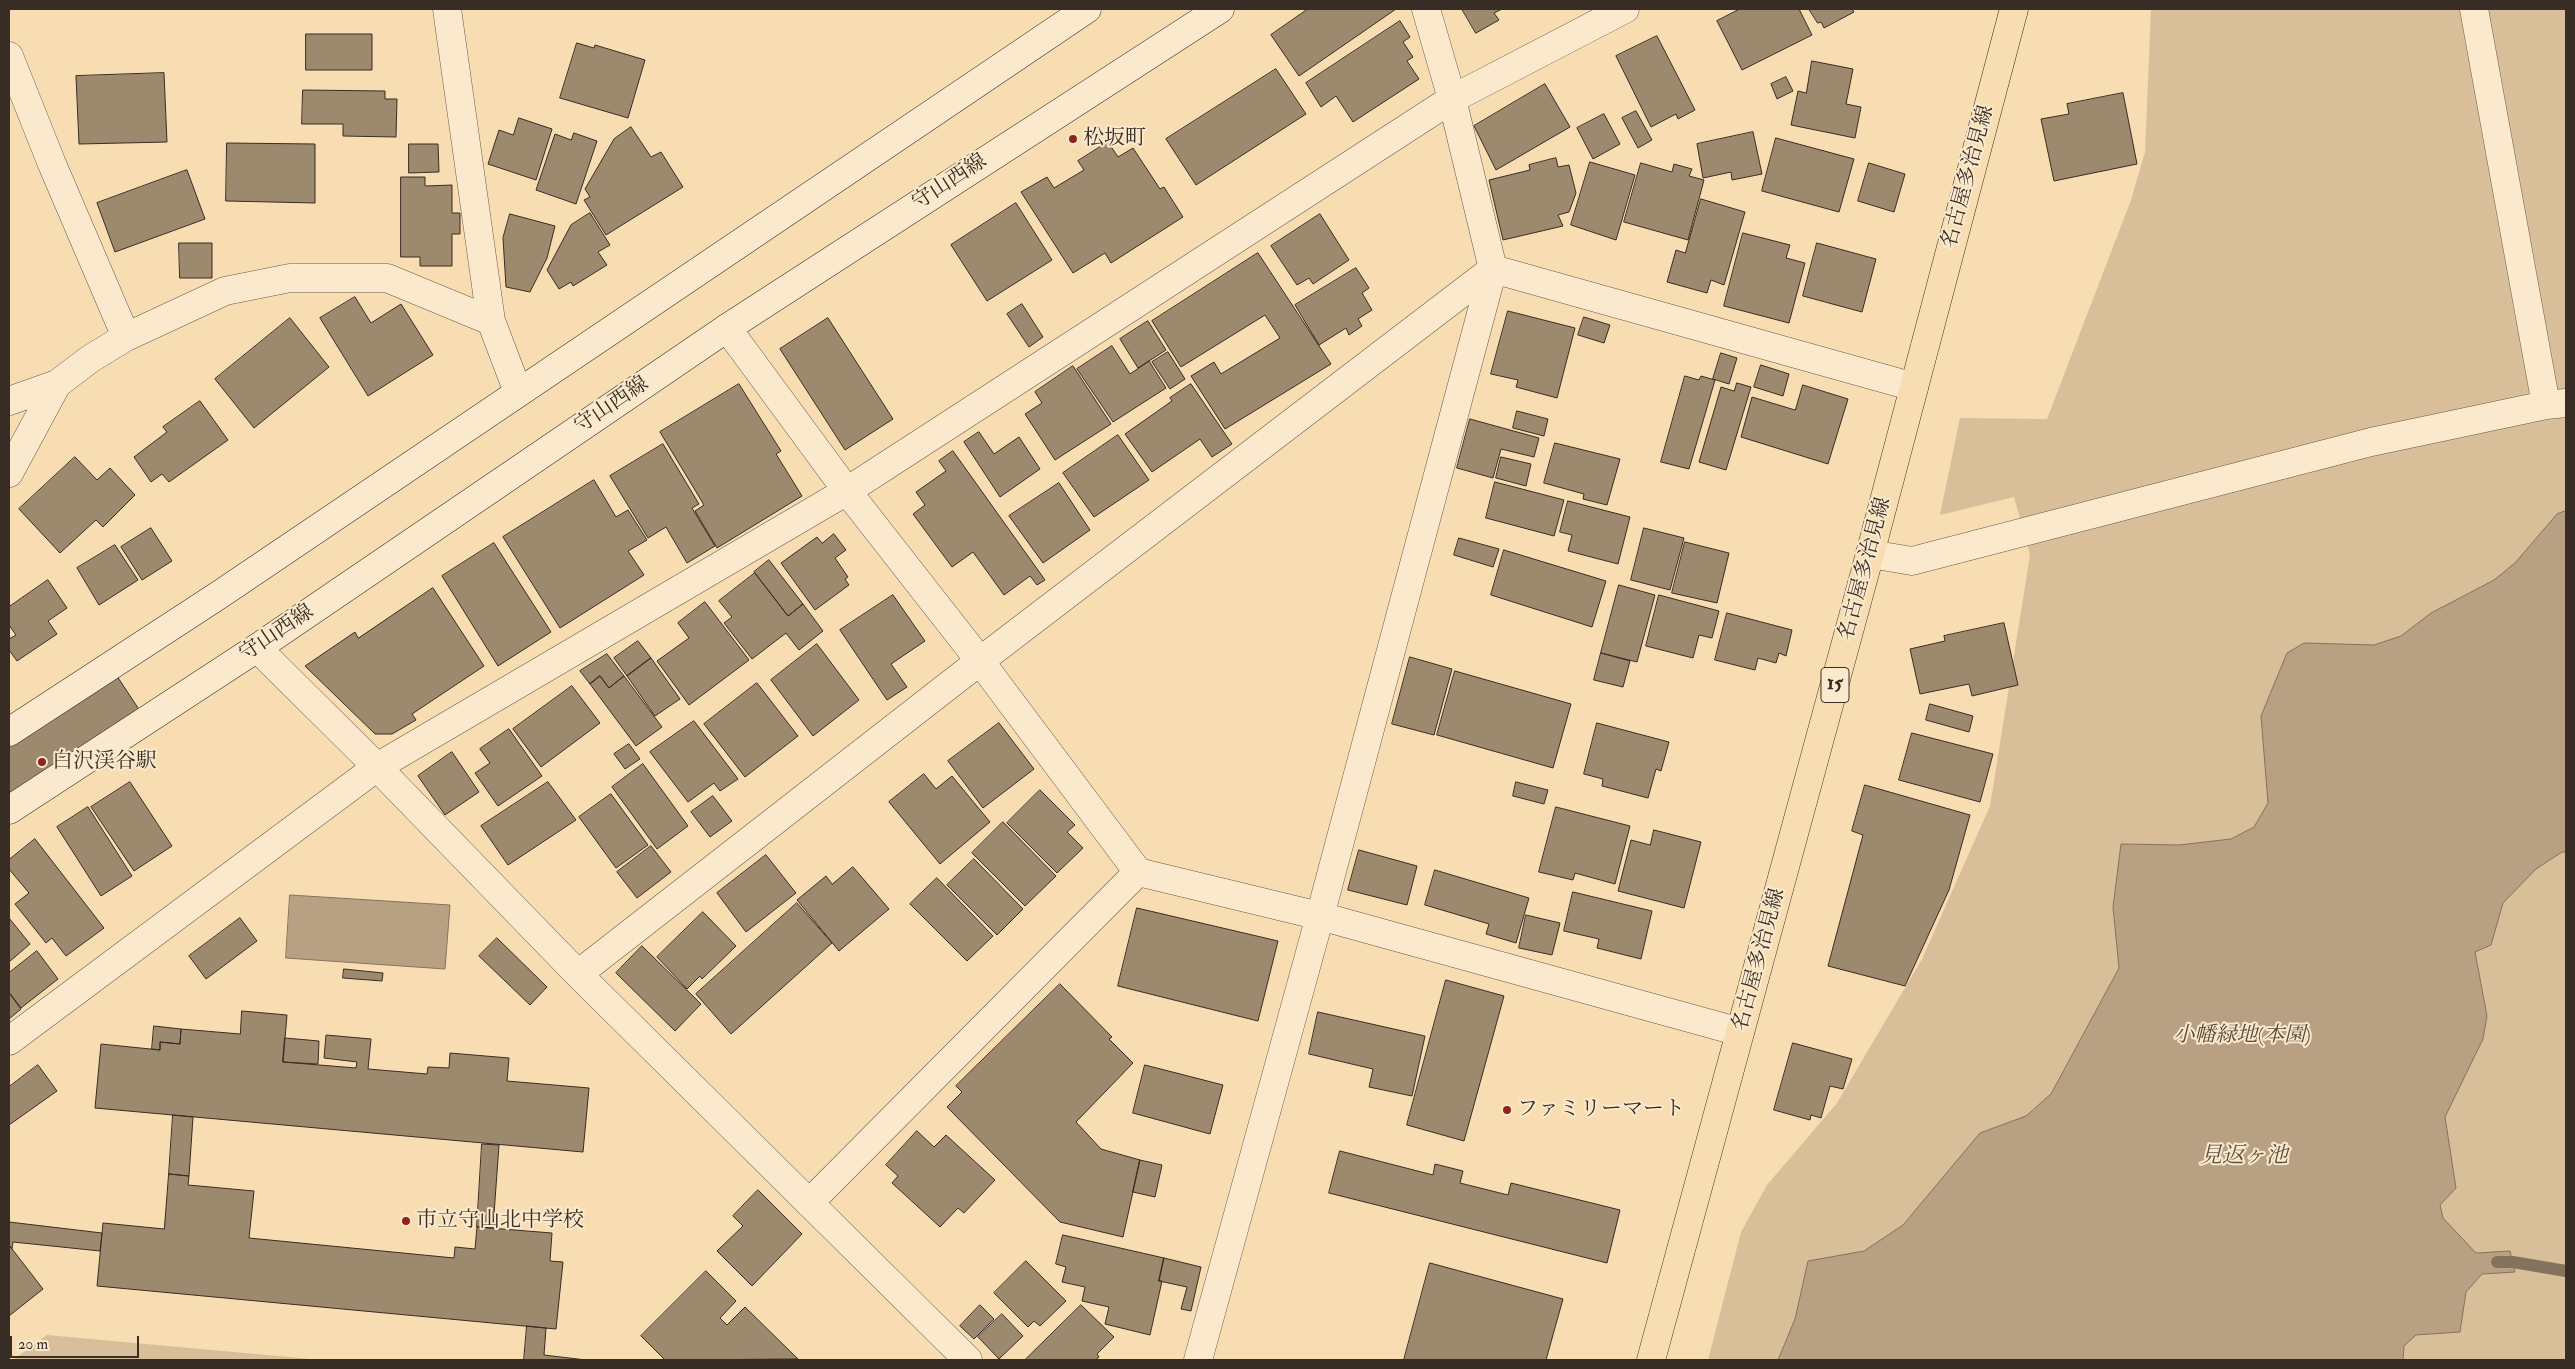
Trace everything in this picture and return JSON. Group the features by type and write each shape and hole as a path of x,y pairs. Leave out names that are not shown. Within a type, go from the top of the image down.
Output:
{"main road":[{"name":"名古屋多治見線","path":"1652,1360 1870,554 2014,9"}],"street":[{"path":"447,9 491,321 518,392"},
{"path":"9,732 219,595 1087,9"},
{"name":"守山西線","path":"9,810 257,648 726,328 1220,9"},
{"path":"1198,1360 1320,916 1493,269 1452,99 1426,9"},
{"path":"9,1041 377,767 847,491 1452,99 1625,9"},
{"path":"1870,554 1912,561 2371,442 2556,404 2474,9"},
{"path":"9,56 52,164 126,337"},
{"path":"1493,269 1914,387"},
{"path":"578,974 980,661 1493,269"},
{"path":"9,401 57,384 90,358 126,337 225,290 290,278 388,278 491,321"},
{"path":"726,328 847,491 980,661 1138,872 1320,916 1740,1032"},
{"path":"9,473 57,384"},
{"path":"257,648 377,767 578,974 968,1360"},
{"path":"809,1203 1138,872"}],"green space":[{"name":"小幡緑地(本園)","path":"2151,9 2566,9 2566,1360 1708,1360 1741,1232 1767,1185 1837,1103 1922,959 1990,806 2030,555 2014,497 1940,515 1960,418 2047,419 2131,200 2145,152"},
{"path":"47,1335 322,1360 13,1360"}],"water":[{"name":"見返ヶ池","path":"2566,511 2566,852 2562,852 2536,869 2503,903 2491,945 2475,952 2487,1016 2483,1039 2445,1117 2456,1188 2440,1205 2443,1218 2476,1253 2510,1251 2515,1272 2482,1274 2466,1292 2460,1332 2416,1335 2404,1346 2403,1360 1778,1360 1795,1319 1808,1261 1864,1251 1903,1225 1980,1133 2026,1116 2051,1094 2119,968 2113,907 2121,844 2179,845 2231,839 2254,827 2268,803 2261,716 2287,653 2304,643 2374,645 2401,636 2431,613 2494,580 2515,563 2557,514"},
{"path":"290,895 450,905 445,969 286,958"}],"building":[{"path":"1308,9 1396,9 1299,76 1271,35"},
{"path":"1462,9 1502,9 1494,13 1499,20 1476,33"},
{"path":"1740,9 1799,9 1812,35 1742,70 1717,21"},
{"path":"1809,9 1852,9 1854,12 1824,28 1821,22 1818,23"},
{"path":"1400,21 1410,37 1403,42 1413,57 1407,61 1419,79 1353,122 1336,96 1321,107 1306,83"},
{"path":"306,34 372,34 372,70 306,70"},
{"path":"1657,36 1695,110 1678,119 1676,114 1651,127 1616,56"},
{"path":"577,43 594,48 595,45 645,60 628,118 560,98"},
{"path":"1812,61 1853,69 1846,104 1861,107 1855,138 1791,125 1798,91 1806,93"},
{"path":"1276,69 1306,114 1196,185 1166,139"},
{"path":"164,73 167,142 79,144 76,76"},
{"path":"1786,77 1793,91 1777,99 1771,84"},
{"path":"1545,84 1570,127 1496,170 1474,126"},
{"path":"303,90 385,91 385,99 397,99 396,137 343,136 343,124 302,124"},
{"path":"2123,93 2137,164 2054,181 2041,119 2069,114 2067,104"},
{"path":"1636,111 1652,140 1638,148 1622,118"},
{"path":"1604,114 1620,144 1593,159 1577,128"},
{"path":"519,118 552,129 536,180 488,164 499,130 513,135"},
{"path":"631,127 651,157 661,152 683,187 606,235 584,200 590,197 585,189 614,139"},
{"path":"1753,132 1762,174 1732,180 1731,172 1703,178 1697,144"},
{"path":"574,133 597,141 576,204 536,190 555,134 571,140"},
{"path":"1776,138 1854,159 1839,212 1762,191"},
{"path":"1108,142 1118,157 1133,148 1160,189 1164,187 1183,217 1111,263 1105,253 1073,273 1021,192 1047,177 1054,188 1084,170 1078,161"},
{"path":"227,143 315,144 315,203 226,201"},
{"path":"409,144 438,144 439,172 409,173"},
{"path":"1556,158 1558,167 1569,165 1576,193 1569,212 1558,215 1563,226 1503,240 1489,180 1530,170 1529,165"},
{"path":"1590,162 1635,175 1616,240 1571,225"},
{"path":"1641,163 1672,172 1674,164 1692,169 1689,176 1704,180 1688,240 1624,222"},
{"path":"1869,163 1905,174 1894,212 1858,201"},
{"path":"187,170 205,219 115,252 97,203"},
{"path":"401,177 425,177 425,186 452,185 452,213 460,213 460,234 452,234 452,266 420,266 420,257 401,257"},
{"path":"1701,199 1745,212 1724,285 1711,280 1707,293 1667,282 1676,250 1685,253"},
{"path":"1016,203 1052,260 987,301 951,245"},
{"path":"590,213 610,245 598,252 607,265 573,286 571,282 559,289 547,270 571,225"},
{"path":"510,214 555,226 547,258 530,292 506,287 503,238"},
{"path":"1320,214 1349,260 1313,284 1309,278 1297,285 1271,246"},
{"path":"1743,233 1790,245 1786,258 1805,263 1789,323 1724,306"},
{"path":"179,243 212,243 212,278 180,278"},
{"path":"1817,243 1876,259 1862,312 1803,296"},
{"path":"1258,253 1331,364 1225,429 1191,376 1214,362 1221,374 1280,338 1265,315 1181,367 1152,321"},
{"path":"1356,268 1369,288 1362,293 1372,310 1358,319 1362,326 1349,335 1346,328 1319,345 1295,305"},
{"path":"355,297 371,323 401,304 433,355 368,396 320,318"},
{"path":"1022,304 1043,337 1029,347 1007,314"},
{"path":"1508,311 1575,328 1557,398 1516,387 1518,380 1491,374"},
{"path":"1584,317 1610,325 1604,343 1578,335"},
{"path":"290,318 329,367 254,428 215,379"},
{"path":"828,318 893,419 845,450 780,349"},
{"path":"1148,321 1166,350 1138,368 1120,339"},
{"path":"1112,346 1130,374 1149,361 1166,388 1113,422 1077,369"},
{"path":"1168,352 1185,379 1170,389 1152,362"},
{"path":"1721,353 1737,358 1729,384 1713,379"},
{"path":"1761,365 1789,374 1783,396 1754,387"},
{"path":"1073,366 1111,424 1055,460 1025,414 1042,403 1035,392"},
{"path":"1685,376 1699,380 1701,376 1715,380 1689,469 1661,462"},
{"path":"1737,383 1751,387 1726,470 1699,462 1721,387 1734,391"},
{"path":"739,384 781,451 776,454 802,496 717,548 695,511 704,505 660,432"},
{"path":"1191,384 1232,444 1212,457 1200,439 1152,472 1125,434 1172,401 1170,398"},
{"path":"1803,385 1848,399 1828,464 1741,437 1752,397 1795,410"},
{"path":"200,401 228,440 169,482 162,474 151,482 134,457 167,432 163,427"},
{"path":"1517,411 1548,419 1544,436 1513,428"},
{"path":"1470,419 1539,438 1534,457 1501,449 1493,478 1457,468"},
{"path":"979,432 994,454 1019,437 1040,469 1000,497 964,442"},
{"path":"1118,435 1149,480 1094,517 1063,473"},
{"path":"1555,443 1620,459 1607,505 1583,499 1584,494 1544,483"},
{"path":"663,444 699,504 692,508 715,546 687,563 666,527 648,538 610,476"},
{"path":"953,451 1045,580 1037,585 1030,576 1004,595 973,552 952,567 913,514 925,505 916,492 946,471 939,461"},
{"path":"75,457 97,480 110,468 135,495 103,527 96,520 60,553 19,509"},
{"path":"1501,457 1531,464 1526,486 1496,478"},
{"path":"594,480 616,517 628,510 647,540 628,551 644,575 560,628 503,537"},
{"path":"1495,482 1564,500 1554,536 1486,518"},
{"path":"1059,483 1090,530 1043,563 1009,516"},
{"path":"1568,501 1630,517 1618,564 1568,551 1572,535 1560,532"},
{"path":"151,528 172,561 142,580 121,547"},
{"path":"1644,528 1684,538 1670,590 1631,580"},
{"path":"834,534 846,550 835,558 848,577 845,579 849,585 815,610 781,563 817,537 822,543"},
{"path":"1459,538 1499,549 1493,567 1454,555"},
{"path":"1685,542 1729,553 1717,603 1672,593"},
{"path":"494,543 551,632 498,666 442,576"},
{"path":"115,545 138,580 99,605 77,568"},
{"path":"1504,550 1606,581 1592,627 1491,595"},
{"path":"769,560 803,604 788,616 754,572"},
{"path":"755,573 788,616 803,604 823,631 799,650 786,633 752,659 724,623 732,617 719,601"},
{"path":"48,580 67,608 48,621 57,634 17,661 9,650 9,639 16,635 9,625 9,607"},
{"path":"1619,585 1655,595 1637,662 1601,653"},
{"path":"433,588 484,666 412,714 416,720 392,734 375,734 305,666 355,632 358,638"},
{"path":"893,595 925,641 891,664 907,687 887,700 840,630"},
{"path":"1659,595 1719,611 1712,638 1699,635 1693,658 1646,646"},
{"path":"705,602 749,660 689,705 657,661 689,638 678,623"},
{"path":"1727,613 1792,630 1786,656 1779,653 1776,663 1758,658 1755,670 1715,660"},
{"path":"2004,623 2018,685 1972,696 1969,684 1920,694 1910,649 1945,641 1944,636"},
{"path":"638,641 651,658 627,676 614,658"},
{"path":"817,644 859,700 813,736 771,680"},
{"path":"1601,653 1630,661 1623,687 1594,680"},
{"path":"607,654 624,676 609,688 600,676 590,684 580,671"},
{"name":"白沢渓谷駅","path":"103,655 144,717 9,806 9,717"},
{"path":"1410,657 1452,669 1434,735 1392,724"},
{"path":"651,658 680,699 655,716 627,676"},
{"path":"1455,671 1571,704 1553,768 1437,735"},
{"path":"600,676 609,688 624,676 662,727 636,746 590,684"},
{"path":"757,683 798,736 745,777 704,724"},
{"path":"572,686 600,723 541,767 513,729"},
{"path":"1930,704 1973,716 1969,732 1926,720"},
{"path":"694,721 738,779 720,791 714,783 688,802 650,752"},
{"path":"999,723 1034,769 983,808 948,761"},
{"path":"1597,723 1669,742 1661,771 1656,769 1648,798 1602,786 1603,779 1584,774"},
{"path":"509,729 542,776 498,806 475,773 490,763 480,749"},
{"path":"1912,733 1993,754 1980,802 1899,780"},
{"path":"629,744 640,759 625,769 614,754"},
{"path":"452,752 479,792 445,815 418,776"},
{"path":"643,764 688,826 657,849 612,787"},
{"path":"924,774 936,789 952,776 990,822 940,864 889,802"},
{"path":"130,782 172,846 134,871 91,807"},
{"path":"548,782 576,820 508,865 481,826"},
{"path":"1516,782 1548,790 1544,804 1513,796"},
{"path":"1865,785 1970,815 1949,890 1905,986 1828,966 1863,835 1852,831"},
{"path":"1040,790 1075,825 1067,832 1083,848 1057,873 1007,823"},
{"path":"611,794 648,845 616,868 579,817"},
{"path":"713,796 732,821 710,837 691,812"},
{"path":"88,807 132,876 101,896 57,827"},
{"path":"1556,807 1630,826 1615,884 1575,873 1573,880 1539,872"},
{"path":"1003,822 1056,876 1025,906 972,853"},
{"path":"1654,830 1701,842 1684,908 1618,891 1631,840 1650,845"},
{"path":"35,839 104,928 66,956 52,938 46,943 15,904 29,893 9,869 9,860"},
{"path":"651,846 671,872 637,898 617,872"},
{"path":"1359,850 1417,866 1407,905 1348,890"},
{"path":"766,855 796,893 746,932 717,893"},
{"path":"974,859 1023,909 997,935 947,885"},
{"path":"853,867 889,909 839,951 797,900 826,876 832,884"},
{"path":"1435,870 1529,898 1516,943 1486,934 1489,924 1425,905"},
{"path":"937,878 993,936 967,961 910,904"},
{"path":"1573,892 1652,911 1641,959 1597,948 1599,939 1564,931"},
{"path":"797,903 832,943 731,1034 696,994"},
{"path":"1137,908 1278,941 1258,1021 1118,986"},
{"path":"703,912 736,946 702,979 700,976 687,989 657,957"},
{"path":"1526,915 1560,923 1552,955 1519,948"},
{"path":"9,918 30,944 9,962"},
{"path":"240,918 257,941 206,979 189,956"},
{"path":"497,938 547,987 530,1005 479,956"},
{"path":"642,946 701,1004 675,1031 616,973"},
{"path":"37,951 58,979 21,1008 9,992 9,973"},
{"path":"344,969 383,973 382,981 343,978"},
{"path":"1446,980 1504,996 1464,1141 1407,1125"},
{"path":"1060,984 1112,1037 1109,1039 1133,1063 1076,1122 1101,1149 1140,1160 1123,1237 1060,1222 947,1107 962,1092 956,1086"},
{"path":"9,993 21,1009 9,1019"},
{"path":"242,1011 287,1015 283,1062 356,1068 357,1062 324,1058 326,1035 371,1039 368,1069 427,1074 428,1067 449,1068 450,1053 509,1058 507,1081 589,1088 583,1152 95,1108 101,1044 160,1050 160,1042 180,1044 181,1029 240,1034"},
{"path":"1318,1012 1425,1036 1412,1096 1369,1087 1373,1069 1309,1054"},
{"path":"154,1026 181,1029 180,1044 160,1042 160,1050 152,1049"},
{"path":"285,1038 319,1041 318,1064 283,1062"},
{"path":"1793,1043 1852,1059 1843,1089 1830,1086 1821,1118 1811,1115 1810,1120 1774,1110"},
{"path":"38,1065 57,1091 9,1125 9,1087"},
{"path":"1145,1065 1223,1085 1210,1134 1133,1113"},
{"path":"173,1115 193,1117 189,1176 169,1174"},
{"path":"917,1131 934,1147 946,1135 995,1180 964,1213 958,1208 940,1227 892,1183 898,1176 886,1165"},
{"path":"482,1144 499,1145 493,1228 477,1227"},
{"path":"1340,1151 1433,1175 1435,1164 1463,1171 1460,1183 1508,1195 1511,1183 1620,1210 1607,1263 1329,1193"},
{"path":"1140,1160 1162,1165 1155,1197 1133,1192"},
{"path":"169,1174 189,1176 188,1185 254,1191 249,1238 454,1258 455,1247 475,1249 477,1227 552,1233 550,1261 563,1262 556,1329 97,1286 103,1223 164,1229"},
{"path":"758,1190 802,1234 752,1286 717,1251 743,1226 733,1216"},
{"path":"9,1222 102,1233 100,1251 13,1242 12,1249 9,1245"},
{"path":"1063,1235 1164,1258 1159,1281 1162,1281 1150,1335 1105,1324 1109,1307 1082,1301 1085,1287 1062,1282 1066,1267 1056,1264"},
{"path":"9,1245 43,1289 9,1316"},
{"path":"1164,1258 1201,1267 1191,1311 1181,1309 1187,1287 1159,1281"},
{"path":"1026,1261 1066,1301 1040,1326 1034,1321 1028,1327 994,1293"},
{"path":"1430,1263 1563,1299 1546,1360 1404,1360"},
{"path":"706,1271 736,1301 720,1318 727,1325 745,1307 798,1359 665,1360 641,1336"},
{"path":"980,1305 994,1319 974,1339 960,1326"},
{"path":"1081,1305 1114,1337 1097,1354 1099,1357 1095,1360 1025,1360"},
{"path":"1002,1314 1023,1336 999,1359 978,1337"},
{"path":"527,1326 546,1328 544,1355 586,1360 524,1360"}],"waterway":[{"path":"2497,1262 2513,1262 2566,1271"}],"place":[{"name":"松坂町","path":"1073,139"},
{"name":"白沢渓谷駅","path":"42,762"},
{"name":"ファミリーマート","path":"1507,1110"},
{"name":"市立守山北中学校","path":"406,1221"}]}
